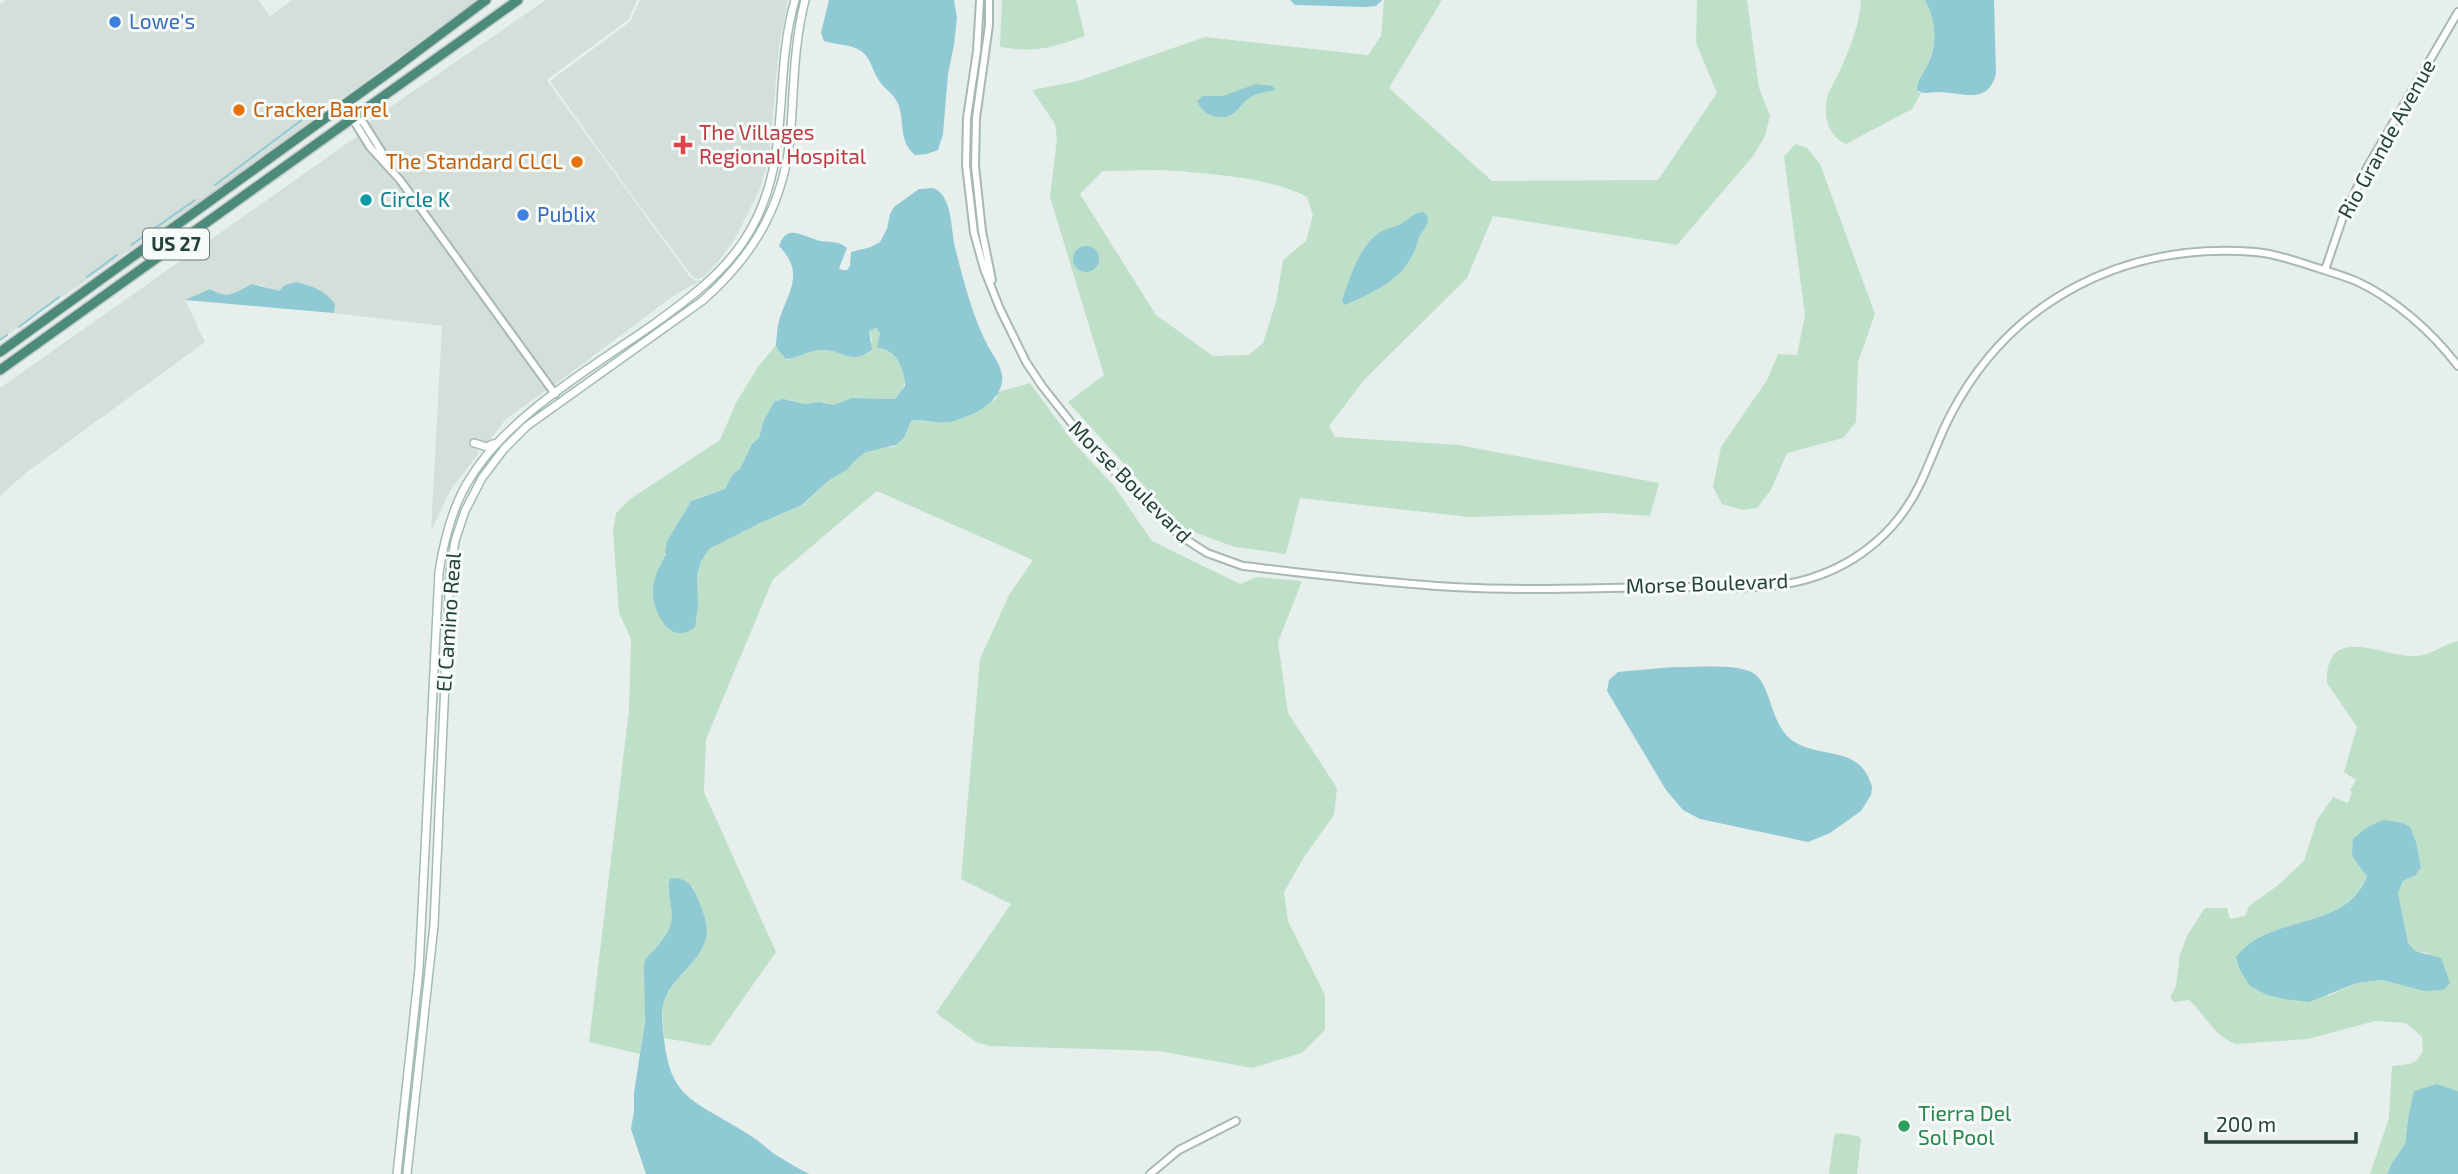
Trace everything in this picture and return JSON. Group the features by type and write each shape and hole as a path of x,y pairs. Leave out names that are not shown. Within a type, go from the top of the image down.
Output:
{"highway":[{"name":"US 27","path":"0,352 486,0"},
{"name":"US 27","path":"0,370 518,0"},
{"path":"204,224 210,213 212,200"},
{"path":"79,295 87,307"}],"main road":[{"name":"El Camino Real","path":"397,1174 419,969 439,572 444,542 469,478 497,442 555,394 696,293 732,258 749,232 765,199 779,145 784,46 795,0"},
{"name":"El Camino Real","path":"407,1174 434,925 450,573 460,523 484,474 527,426 702,301 727,279 757,239 776,200 789,146 795,45 805,0"},
{"path":"779,145 789,146"},
{"path":"696,293 702,301"},
{"path":"555,394 562,403"},
{"path":"482,460 482,452 474,443 486,447 497,442"},
{"path":"439,572 450,573"}],"street":[{"name":"Morse Boulevard","path":"980,0 976,57 967,118 968,192 978,249 1000,309 1026,362 1074,430 1179,535 1219,558 1243,566 1453,587 1724,586 1783,584 1811,578 1860,556 1874,545 1908,506 1950,417 1976,373 2010,334 2057,296 2104,273 2148,258 2186,252 2270,253 2325,270 2358,282 2389,301 2422,326 2458,366"},
{"name":"Morse Boulevard","path":"989,0 989,25 976,118 977,191 992,286"},
{"name":"Rio Grande Avenue","path":"2325,270 2344,214 2368,166 2458,12"},
{"path":"976,57 985,58"},
{"path":"344,105 370,147 400,180 555,394"},
{"path":"968,192 977,191"},
{"path":"1150,1174 1179,1150 1236,1121"}],"shaded area":[{"path":"6,0 258,0 270,16 292,0 477,0 226,183 0,340 0,4"},
{"path":"546,0 637,0 629,19 548,79 548,82 690,277 697,281 702,280 673,296 553,386 402,179 367,123"},
{"name":"The Villages Regional Hospital","path":"640,0 788,0 779,47 769,159 759,191 735,239 717,263 698,279 692,276 550,81 631,21"},
{"path":"359,135 397,182 548,389 506,419 486,445 474,439 470,442 479,453 451,489 431,531 442,326 334,313 335,304 285,285 280,291 273,291 252,284 231,295 221,295 210,289 185,300 205,342 27,472 0,496 0,388"}],"green space":[{"path":"1002,0 1076,0 1085,36 1044,48 1024,50 1000,47"},
{"path":"1384,0 1442,0 1389,88 1492,181 1658,180 1717,93 1696,43 1697,0 1747,0 1759,88 1770,116 1765,136 1754,155 1677,245 1493,216 1467,278 1364,380 1329,426 1335,437 1459,445 1659,483 1650,516 1608,513 1469,517 1300,498 1286,554 1235,547 1182,528 1068,402 1104,375 1050,197 1057,139 1055,124 1032,90 1078,81 1205,37 1368,55 1381,36","holes":["1161,170 1256,180 1307,197 1313,215 1306,241 1283,260 1276,302 1263,343 1249,355 1213,356 1156,315 1080,194 1103,171"]},
{"path":"1861,0 1925,0 1933,23 1934,38 1932,53 1920,84 1918,93 1921,93 1912,109 1846,144 1831,131 1826,105 1859,19"},
{"path":"1795,144 1807,148 1820,164 1875,314 1858,362 1856,422 1843,438 1787,453 1771,490 1757,508 1743,510 1722,504 1713,487 1721,447 1767,380 1778,354 1797,355 1805,315 1784,157"},
{"path":"874,328 880,331 879,349 890,351 903,369 905,380 895,399 852,398 834,406 825,402 805,404 790,400 772,406 763,422 759,438 752,444 740,469 725,489 695,499 688,505 667,541 666,553 658,568 696,583 700,561 709,549 803,505 828,481 848,469 852,462 866,452 873,448 894,447 904,438 911,421 949,422 971,415 996,399 998,392 1030,383 1074,443 1114,486 1152,541 1240,584 1257,577 1302,581 1278,642 1288,713 1337,788 1334,815 1304,857 1284,892 1288,921 1325,995 1325,1030 1302,1053 1252,1068 1159,1051 989,1046 976,1042 936,1013 1011,904 961,879 980,659 1009,595 1033,560 877,491 773,579 706,739 704,792 776,952 710,1046 664,1038 662,1006 665,997 686,970 705,922 693,887 668,889 673,913 672,925 644,964 647,1002 640,1054 589,1042 629,710 631,639 619,613 613,531 616,513 630,499 720,440 736,403 758,367 776,345 787,360 806,352 821,350 848,356 863,355 870,352 872,339 869,331"},
{"path":"2458,641 2458,1091 2437,1084 2415,1091 2405,1144 2387,1174 2370,1174 2389,1118 2392,1066 2410,1064 2417,1060 2423,1051 2422,1037 2406,1023 2375,1021 2308,1039 2236,1044 2222,1037 2189,1000 2174,1002 2170,997 2176,986 2180,954 2188,934 2205,908 2227,908 2230,919 2245,916 2249,906 2277,886 2304,861 2317,820 2333,797 2348,803 2352,792 2350,790 2356,780 2344,772 2357,727 2327,683 2329,664 2336,653 2346,648 2360,647 2417,656 2428,654","holes":["2410,828 2421,867 2416,875 2403,881 2398,893 2408,944 2415,951 2428,953 2443,990 2424,991 2382,980 2357,983 2328,996 2296,924 2318,919 2338,909 2362,887 2367,877 2352,856"]},
{"path":"1837,1133 1859,1136 1861,1139 1857,1174 1829,1174 1834,1136"}],"water":[{"path":"829,0 954,0 957,18 948,74 943,134 938,150 915,155 905,140 894,96 878,79 867,57 853,47 824,41 821,33"},
{"path":"1290,0 1382,0 1376,6 1366,7 1295,5"},
{"path":"1925,0 1994,0 1996,74 1987,90 1973,95 1924,93 1917,90 1934,44 1934,26"},
{"path":"1256,84 1272,86 1276,90 1252,96 1229,116 1212,116 1203,110 1197,101 1203,96 1223,96"},
{"path":"933,188 945,198 948,206 956,251 970,300 983,337 1000,369 1002,382 996,397 977,412 954,421 911,421 904,438 896,445 866,452 802,505 709,549 701,561 697,575 698,606 695,627 687,632 672,631 662,620 653,596 655,579 666,554 667,541 691,501 725,489 733,474 740,469 752,444 759,438 763,422 774,402 783,399 805,404 820,402 834,405 852,398 895,399 905,386 903,372 895,357 887,350 877,348 880,333 876,328 869,331 872,350 858,356 819,350 786,359 780,352 776,345 779,322 793,279 788,258 779,246 782,240 793,233 843,245 847,248 839,268 847,270 851,252 880,242 894,207 919,189"},
{"path":"1423,212 1428,217 1427,223 1403,269 1386,284 1345,305 1342,301 1366,246 1381,232"},
{"path":"1086,246 1095,250 1099,259 1095,268 1086,272 1077,268 1073,259 1077,250"},
{"path":"297,282 314,287 327,295 335,304 334,313 185,300 210,289 227,295 252,284 279,291 285,285"},
{"path":"1673,667 1725,667 1753,673 1764,686 1779,725 1793,741 1859,764 1872,787 1871,795 1861,811 1830,833 1808,842 1700,819 1683,810 1666,790 1607,691 1609,680 1618,672"},
{"path":"2385,820 2410,827 2421,867 2416,875 2403,881 2398,893 2408,943 2415,951 2441,958 2450,983 2443,990 2424,991 2382,980 2357,983 2309,1002 2267,995 2250,986 2236,957 2250,943 2267,934 2324,915 2341,907 2356,895 2367,877 2352,856 2353,839 2368,827"},
{"path":"670,879 686,881 693,889 707,928 702,949 673,984 663,1004 665,1044 675,1081 696,1103 809,1174 646,1174 631,1129 645,1021 644,964 669,930 672,915 669,886"},
{"path":"2437,1084 2458,1091 2458,1174 2387,1174 2405,1144 2414,1091"}],"waterway":[{"path":"215,185 323,104"},
{"path":"131,245 195,200"},
{"path":"87,277 117,255"},
{"path":"19,327 59,297"},
{"path":"0,340 7,335"}],"place":[{"name":"Lowe's","path":"115,22"},
{"name":"Cracker Barrel","path":"239,110"},
{"name":"The Villages Regional Hospital","path":"683,145"},
{"name":"The Standard CLCL","path":"577,162"},
{"name":"Circle K","path":"366,200"},
{"name":"Publix","path":"523,215"},
{"name":"Tierra Del Sol Pool","path":"1904,1126"}]}
